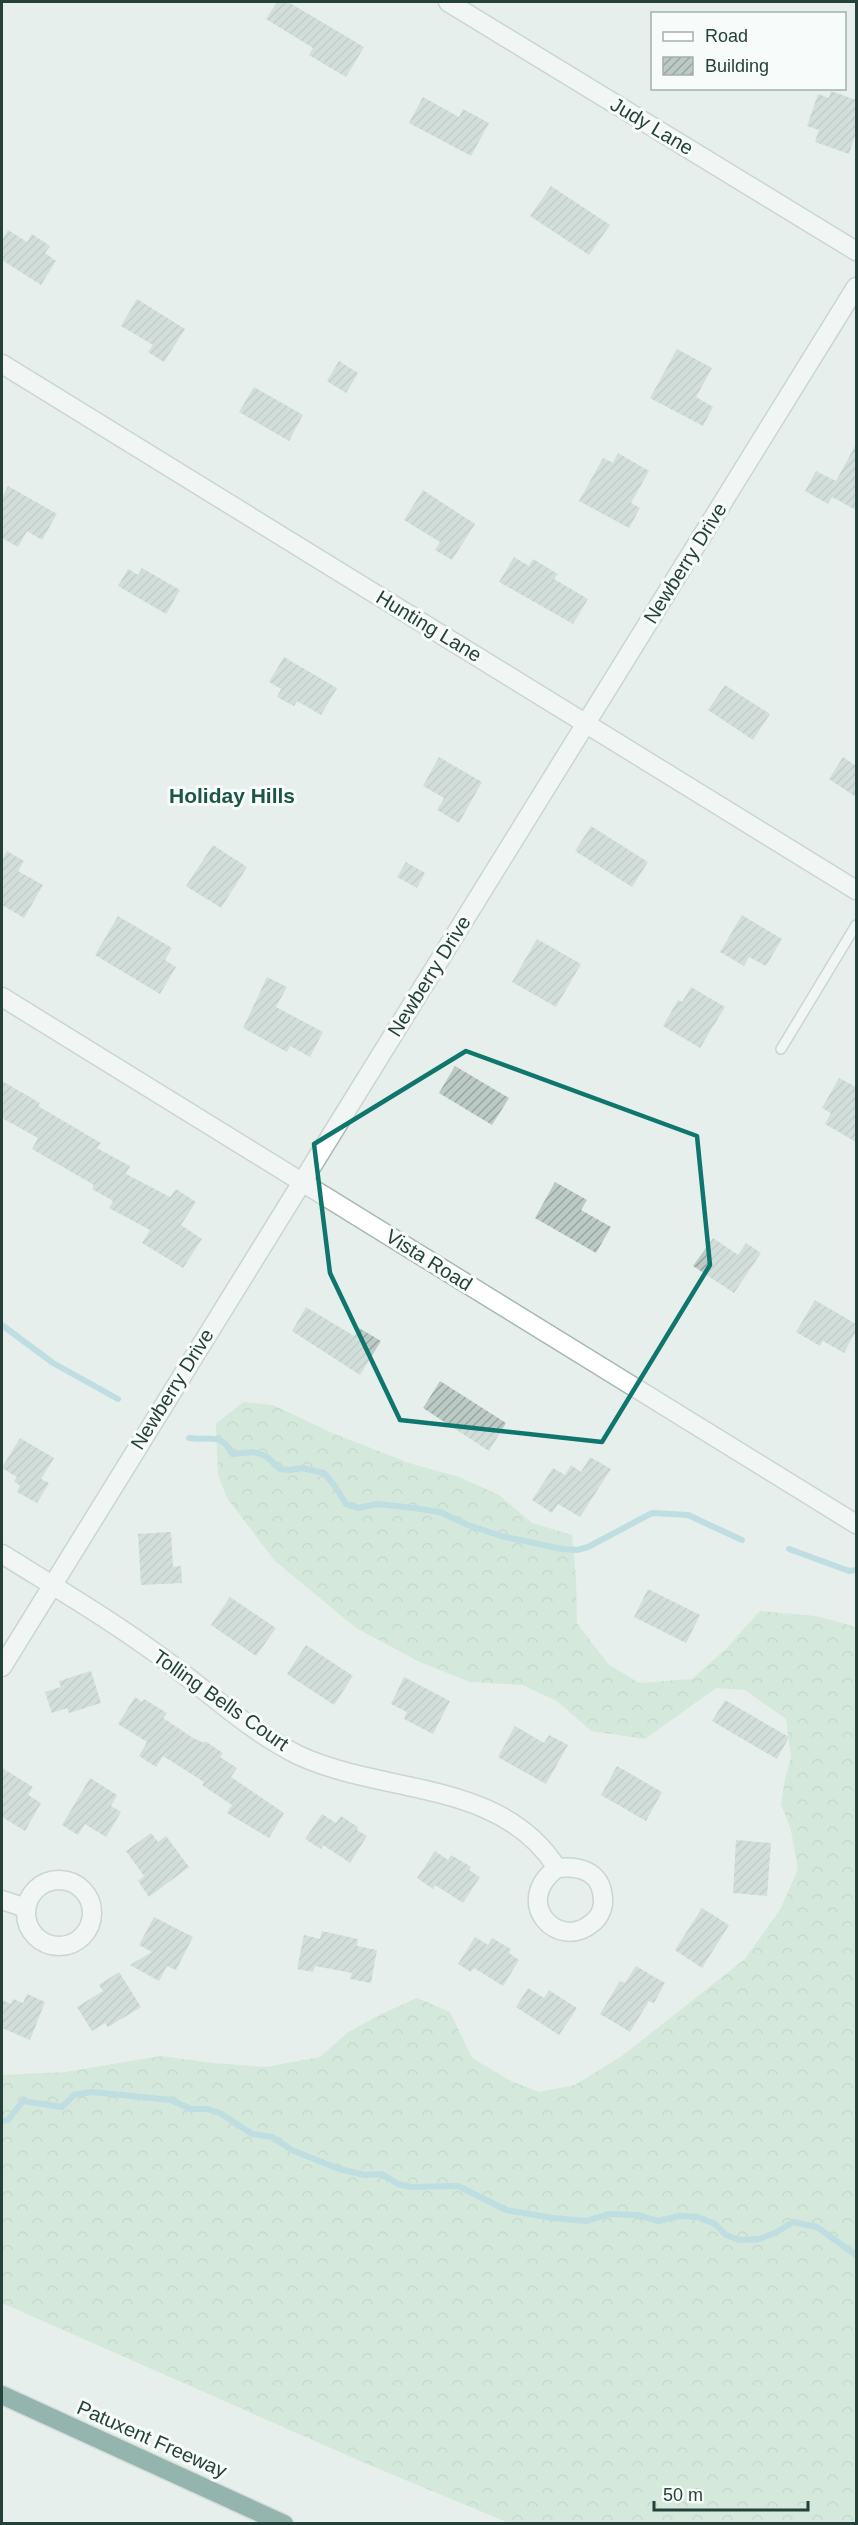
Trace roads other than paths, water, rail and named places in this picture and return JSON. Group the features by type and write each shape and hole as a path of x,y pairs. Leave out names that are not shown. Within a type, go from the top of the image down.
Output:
{"highway":[{"name":"Patuxent Freeway","path":"2,2395 284,2523"}],"street":[{"name":"Judy Lane","path":"448,2 856,251"},
{"name":"Newberry Drive","path":"2,1667 51,1584 856,287"},
{"name":"Hunting Lane","path":"2,364 856,890"},
{"name":"Vista Road","path":"2,997 856,1524"},
{"name":"Tolling Bells Court","path":"2,1554 167,1662 269,1739 331,1768 447,1795 504,1817 526,1832 558,1869"},
{"path":"2,1900 26,1908"}],"lane":[{"path":"781,1049 856,925"}],"waterway":[{"path":"2,1325 53,1363 118,1399"},
{"path":"189,1438 219,1440 228,1447 232,1454 254,1452 266,1456 280,1469 302,1468 324,1473 346,1504 358,1508 377,1504 440,1512 468,1525 501,1536 562,1549 577,1550 588,1547 652,1513 688,1515 742,1540"},
{"path":"789,1549 849,1571 856,1570"},
{"path":"2,2121 8,2120 23,2101 62,2107 74,2095 92,2092 171,2100 191,2109 207,2109 220,2113 252,2134 272,2137 292,2150 339,2169 365,2175 382,2174 398,2184 411,2187 458,2186 506,2210 586,2221 609,2214 637,2215 658,2221 680,2216 698,2217 715,2224 726,2235 739,2240 759,2239 793,2222 817,2227 856,2255"}],"district":[{"name":"Holiday Hills","path":"232,796"}]}
